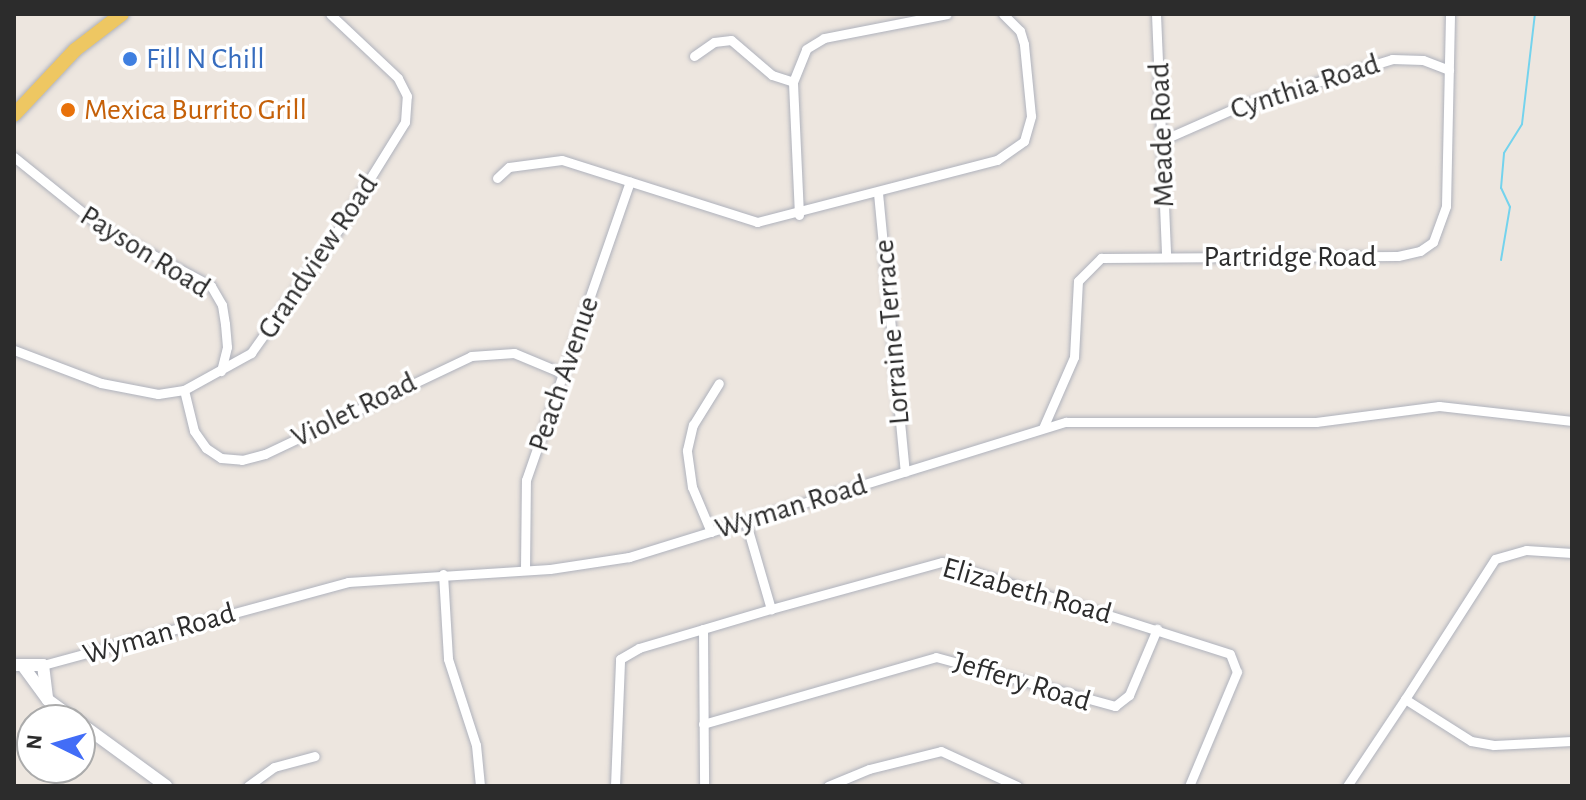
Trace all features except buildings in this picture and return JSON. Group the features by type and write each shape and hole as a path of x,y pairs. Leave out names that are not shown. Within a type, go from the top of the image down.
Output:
{"main road":[{"path":"14,115 75,50 122,14"}],"street":[{"name":"Grandview Road","path":"14,350 123,390 158,394 184,390 251,353 269,333 405,122 407,96 398,78 330,14"},
{"path":"799,215 793,82 802,54 816,41 947,14"},
{"path":"497,178 509,167 562,160 739,220 799,215 997,160 1024,141 1031,116 1029,67 1020,31 1003,14"},
{"name":"Meade Road","path":"1156,14 1165,139 1166,257"},
{"name":"Partridge Road","path":"1043,428 1074,357 1076,293 1082,275 1110,255 1392,257 1424,249 1440,231 1445,213 1450,14"},
{"path":"694,56 714,42 731,40 772,75 793,82"},
{"name":"Cynthia Road","path":"1165,139 1281,91 1392,59 1409,57 1449,70"},
{"name":"Payson Road","path":"14,157 101,227 211,286 222,305 225,324 227,347 221,371"},
{"name":"Peach Avenue","path":"525,570 526,480 630,182"},
{"name":"Lorraine Terrace","path":"878,193 905,472"},
{"name":"Violet Road","path":"184,390 194,431 206,448 221,458 242,460 265,454 471,356 514,353 562,373"},
{"path":"711,532 692,487 687,450 693,425 719,383"},
{"name":"Wyman Road","path":"18,666 43,665 333,585 600,563 746,523 1043,428 1116,420 1316,422 1439,406 1572,421"},
{"path":"746,523 771,609"},
{"path":"1347,786 1495,559 1526,550 1572,553"},
{"name":"Elizabeth Road","path":"615,786 620,659 703,629 942,562 1221,649 1238,667 1189,786"},
{"path":"443,574 448,659 476,745 480,786"},
{"path":"703,629 704,786"},
{"name":"Jeffery Road","path":"703,724 936,657 1115,706 1129,695 1157,629"},
{"path":"43,665 48,700"},
{"path":"18,666 54,704"},
{"path":"1405,699 1471,741 1494,745 1572,741"},
{"path":"96,734 166,786"},
{"path":"828,786 843,777 941,751 1017,786"},
{"path":"248,786 274,767 315,756"}],"waterway":[{"path":"1501,260 1510,207 1501,188 1504,153 1522,124 1535,14"}],"place":[{"name":"Fill N Chill","path":"130,59"},
{"name":"Mexica Burrito Grill","path":"68,110"}]}
